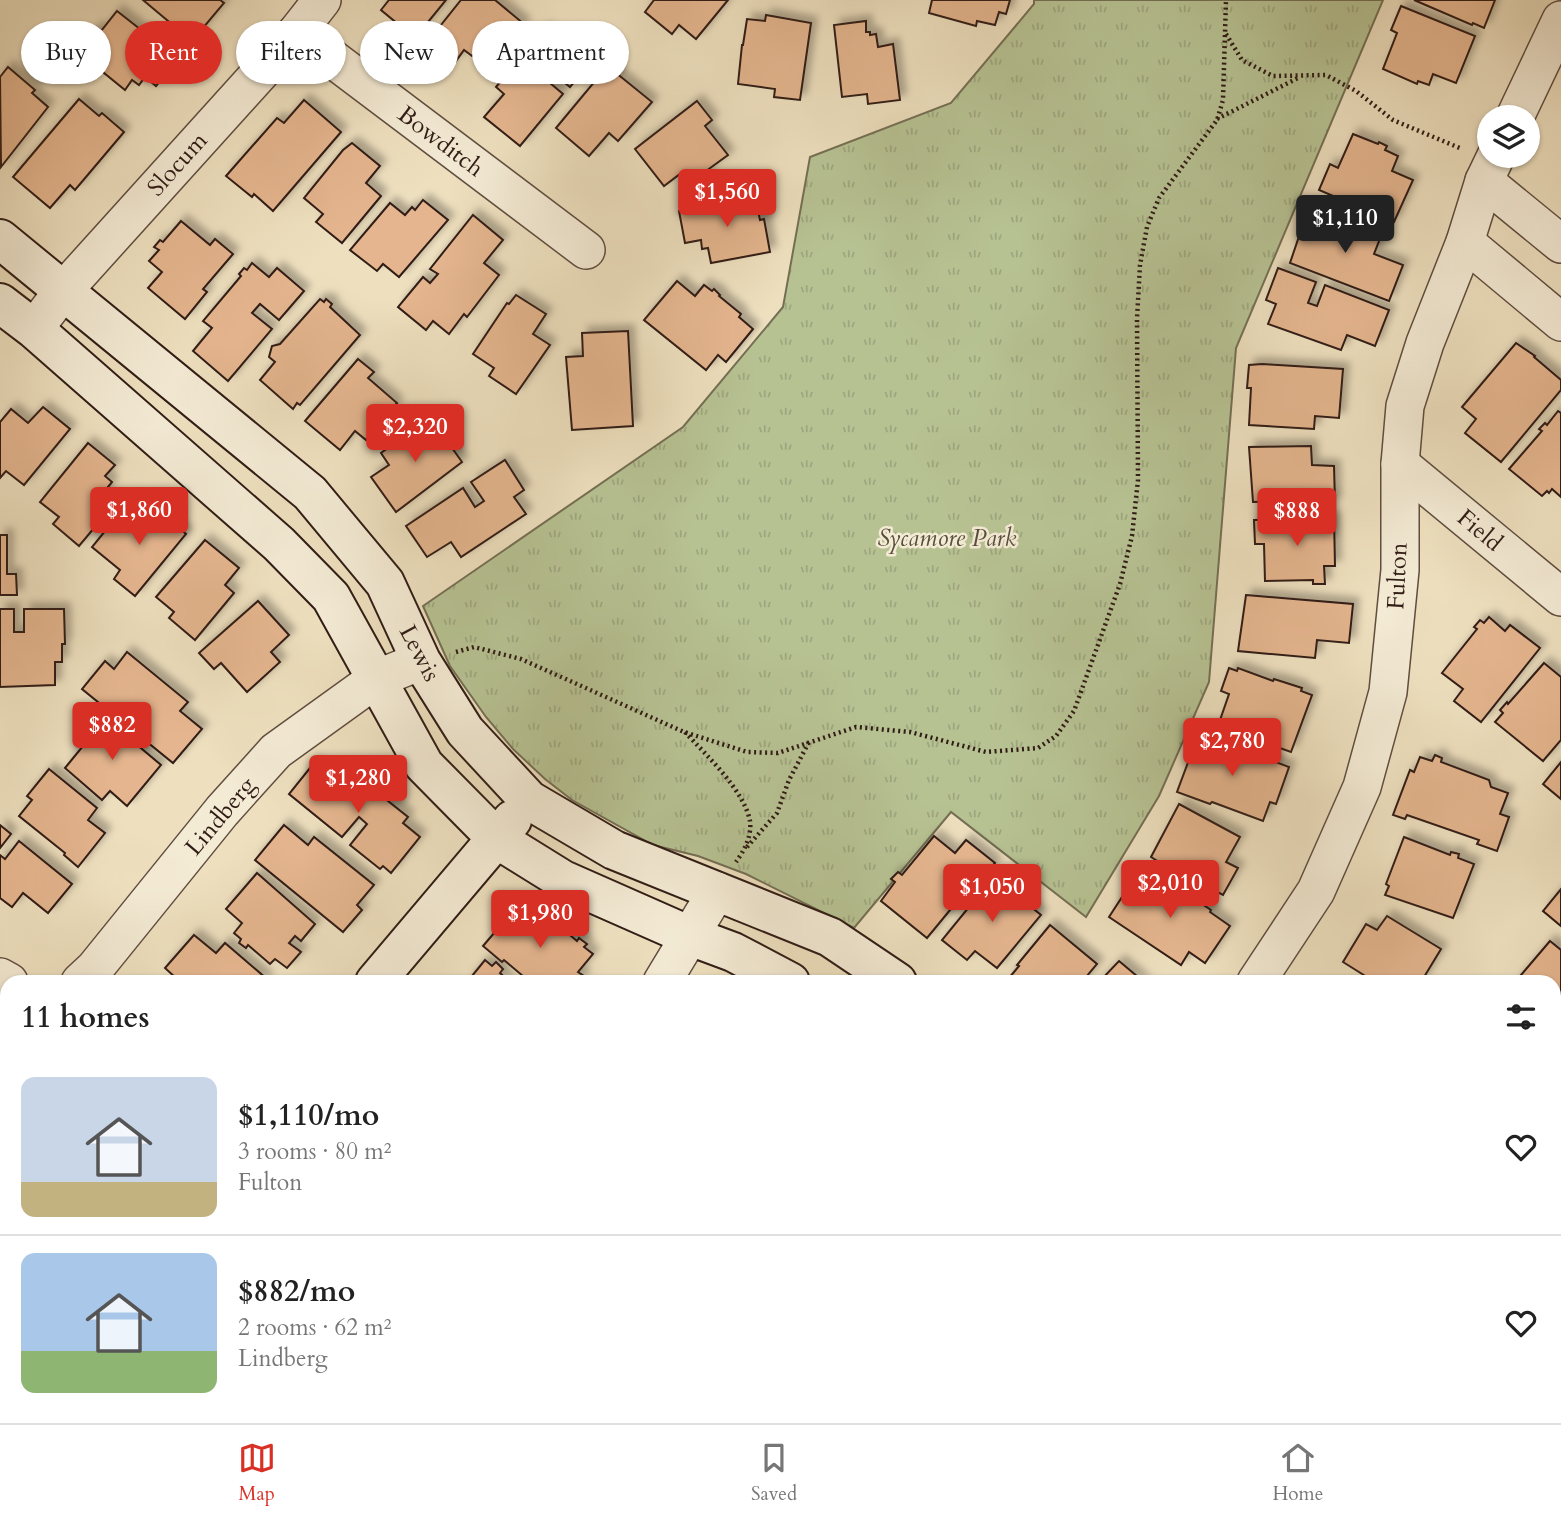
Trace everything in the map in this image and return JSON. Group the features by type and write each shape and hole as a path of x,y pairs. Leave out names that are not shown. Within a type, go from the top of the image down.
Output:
{"street":[{"name":"Slocum","path":"305,21 322,0"},
{"path":"1520,105 1561,20"},
{"name":"Bowditch","path":"346,70 586,250"},
{"name":"Slocum","path":"34,329 63,291 249,84"},
{"path":"1490,168 1561,244"},
{"name":"Fulton","path":"1261,975 1316,891 1365,775 1388,692 1400,570 1400,464 1405,406 1490,168"},
{"name":"Lewis","path":"0,239 310,493 385,583 421,661 465,731 529,800 614,849 830,937 887,975"},
{"path":"1465,242 1561,322"},
{"name":"Lewis","path":"0,303 34,329 279,544 331,597 424,765 497,839 563,880 733,952 777,975"},
{"name":"Field","path":"1400,464 1561,597"},
{"name":"Lindberg","path":"88,975 222,811 276,751 376,679 421,661"},
{"path":"381,975 529,800"},
{"path":"666,975 717,891"}],"path":[{"path":"421,661 474,647 521,659 684,732 747,752 778,753 856,727 910,732 986,752 1014,752 1038,748 1056,736 1074,711 1120,584 1132,536 1138,480 1137,319 1140,265 1147,227 1159,198 1217,120 1223,100 1226,0"},
{"path":"1225,33 1242,60 1273,76 1326,75 1356,91 1393,120 1462,149 1477,159"},
{"path":"1217,120 1302,77"},
{"path":"684,732 738,794 750,822 746,847"},
{"path":"717,891 746,847 778,814 789,780 809,742"}],"green space":[{"name":"Sycamore Park","path":"1034,0 1383,0 1236,348 1209,682 1159,796 1086,917 951,812 854,928 746,874 698,856 653,845 572,800 513,749 486,717 450,666 423,606 683,427 783,307 810,157 951,103 1034,4"}],"building":[{"path":"143,0 220,0 224,3 209,21 168,21"},
{"path":"389,0 446,0 429,21 394,21 381,10"},
{"path":"461,0 495,0 520,21 472,21 472,56 464,50 458,58 458,21 444,21"},
{"path":"654,0 728,0 696,39 679,25 672,34 645,12"},
{"path":"932,0 1010,0 1006,14 999,12 995,25 977,21 976,26 929,13"},
{"path":"1414,0 1495,0 1484,28"},
{"path":"1401,6 1475,36 1456,83 1433,74 1429,85 1418,81 1417,84 1383,69 1397,33 1391,30"},
{"path":"117,11 130,21 125,21 125,84 129,84 125,90 111,79 109,21"},
{"path":"766,15 811,23 800,100 774,97 775,89 738,84 747,19 765,21"},
{"path":"866,21 866,32 870,32 870,35 876,34 878,47 893,44 900,100 868,104 867,94 842,97 834,25"},
{"path":"8,67 21,78 21,84 28,84 35,90 32,93 48,107 1,167 0,77"},
{"path":"629,83 652,102 618,141 609,133 589,156 556,128 593,84"},
{"path":"498,84 551,84 563,94 520,146 484,117 504,94 496,87"},
{"path":"79,99 99,116 102,113 124,132 75,190 70,185 50,208 13,177"},
{"path":"304,100 341,132 273,211 254,194 252,197 226,176 277,118 284,123"},
{"path":"697,101 712,120 705,126 728,155 689,186 680,174 664,186 635,149"},
{"path":"1353,134 1387,146 1385,150 1398,156 1392,171 1413,180 1394,222 1319,190 1330,164 1338,168"},
{"path":"352,143 380,166 366,183 381,196 342,243 316,222 323,214 304,198 343,150"},
{"path":"755,197 760,220 764,219 770,252 711,263 708,248 702,249 701,240 685,243 679,211"},
{"path":"423,200 448,220 399,277 383,264 377,271 350,250 390,203 405,215 412,207 415,210"},
{"path":"1309,207 1381,236 1374,254 1403,265 1389,301 1290,263"},
{"path":"473,215 503,240 484,263 499,275 467,317 464,314 449,334 433,321 426,330 398,307 423,277 430,283 438,274 430,269"},
{"path":"181,221 210,245 215,239 233,254 203,289 207,292 185,319 148,288 162,272 149,261 159,250 154,247 160,240 163,242"},
{"path":"252,263 269,277 277,268 304,291 279,320 260,304 252,313 272,329 228,381 193,351 212,328 203,321 241,276 239,274 244,268 247,270"},
{"path":"1278,268 1316,282 1308,303 1317,306 1325,285 1389,310 1375,346 1347,335 1341,350 1268,324 1276,304 1266,300"},
{"path":"677,281 695,296 704,285 712,291 714,289 753,329 726,362 718,355 706,370 644,320"},
{"path":"516,295 546,314 533,334 550,345 516,394 489,376 494,368 473,354 507,303"},
{"path":"320,299 324,302 326,299 332,304 330,307 360,335 300,405 297,403 293,409 260,380 275,362 269,357 272,346 280,344"},
{"path":"628,331 633,426 572,430 566,357 583,356 582,333"},
{"path":"1516,343 1561,380 1561,390 1501,462 1465,433 1476,419 1462,407"},
{"path":"358,359 374,372 368,378 397,403 379,425 382,427 376,434 373,432 366,440 355,431 340,450 305,421"},
{"path":"1249,365 1343,369 1339,418 1315,416 1314,429 1249,425"},
{"path":"43,407 70,429 24,485 6,471 0,478 0,422 11,409 28,423"},
{"path":"1558,411 1561,413 1561,497 1552,489 1542,496 1509,469 1542,431 1539,429 1545,423 1547,425"},
{"path":"430,417 462,462 396,512 371,477 389,465 381,453"},
{"path":"88,443 115,465 105,476 112,482 103,493 115,503 79,546 53,524 59,517 40,502"},
{"path":"1311,446 1312,465 1334,466 1335,502 1253,502 1249,447"},
{"path":"505,460 524,490 514,497 526,514 461,557 451,542 427,557 406,526 463,488 475,507 484,501 471,482"},
{"path":"150,504 186,534 135,596 114,579 120,570 92,547 114,517 119,514 133,526"},
{"path":"1334,518 1335,566 1324,566 1325,584 1313,584 1313,580 1265,581 1264,544 1255,544 1254,520"},
{"path":"0,535 7,535 7,574 16,574 17,595 0,595"},
{"path":"205,540 239,568 225,585 234,593 195,640 169,618 174,612 156,597"},
{"path":"1246,595 1353,604 1349,643 1317,640 1315,658 1238,651"},
{"path":"258,601 289,635 271,652 280,662 247,692 221,663 214,669 199,653"},
{"path":"0,609 14,609 14,632 24,632 24,609 64,609 65,644 62,644 62,662 55,662 55,685 0,687"},
{"path":"1489,617 1505,631 1510,625 1540,648 1481,722 1454,701 1463,689 1442,673 1477,629 1474,627 1480,620 1484,623"},
{"path":"127,652 188,702 180,711 202,729 173,763 82,689 105,661 114,669"},
{"path":"1544,663 1561,677 1561,740 1543,761 1495,722 1503,713 1500,710"},
{"path":"1229,668 1237,671 1238,668 1302,688 1301,691 1312,695 1291,752 1218,726 1229,694 1221,691"},
{"path":"99,713 161,765 127,806 110,791 102,800 65,768 88,740 81,735"},
{"path":"1199,733 1289,767 1276,804 1270,802 1263,821 1177,792"},
{"path":"1435,755 1442,758 1441,762 1489,780 1491,787 1508,793 1500,814 1509,817 1497,851 1477,844 1479,840 1407,815 1405,819 1393,815 1410,770 1414,772 1420,757 1432,761"},
{"path":"1561,762 1561,799 1543,784"},
{"path":"314,763 338,783 349,770 408,817 403,823 420,837 391,873 383,866 380,869 350,845 367,824 359,817 342,837 289,794"},
{"path":"49,769 97,808 88,820 105,833 78,867 19,816 32,800 27,796"},
{"path":"1179,804 1240,837 1226,862 1238,868 1223,895 1151,857"},
{"path":"0,825 11,834 0,848"},
{"path":"284,825 308,845 314,837 374,885 357,905 362,910 343,932 255,860"},
{"path":"934,836 955,853 966,840 995,863 977,884 973,882 927,938 881,901 895,882 891,879 898,872 902,875"},
{"path":"1404,837 1450,855 1451,852 1459,854 1458,858 1474,864 1453,918 1385,895 1389,886 1386,884"},
{"path":"19,841 72,884 48,913 23,893 12,907 0,898 0,855 5,859"},
{"path":"1151,870 1230,926 1205,963 1189,952 1181,965 1109,917 1124,894 1132,900 1140,888 1138,886"},
{"path":"257,873 315,924 301,941 295,936 289,943 301,952 287,968 275,959 270,964 248,945 246,948 239,943 241,939 234,933 242,923 226,909"},
{"path":"994,877 1041,915 997,968 975,951 967,960 942,940 983,890 980,888 985,881 989,883"},
{"path":"1561,889 1561,926 1543,911"},
{"path":"538,908 577,941 579,938 587,944 584,947 593,954 578,972 582,975 522,975 483,946 507,918 520,930"},
{"path":"1387,916 1441,949 1425,975 1364,975 1343,962 1366,924 1377,930"},
{"path":"1050,925 1097,964 1088,975 1012,975 1019,966 1017,965"},
{"path":"194,935 216,953 225,943 262,975 173,975 165,968"},
{"path":"1550,941 1561,950 1561,975 1521,975"},
{"path":"485,960 492,966 496,962 503,969 500,973 502,975 473,975"},
{"path":"1119,961 1136,975 1106,975"}]}
